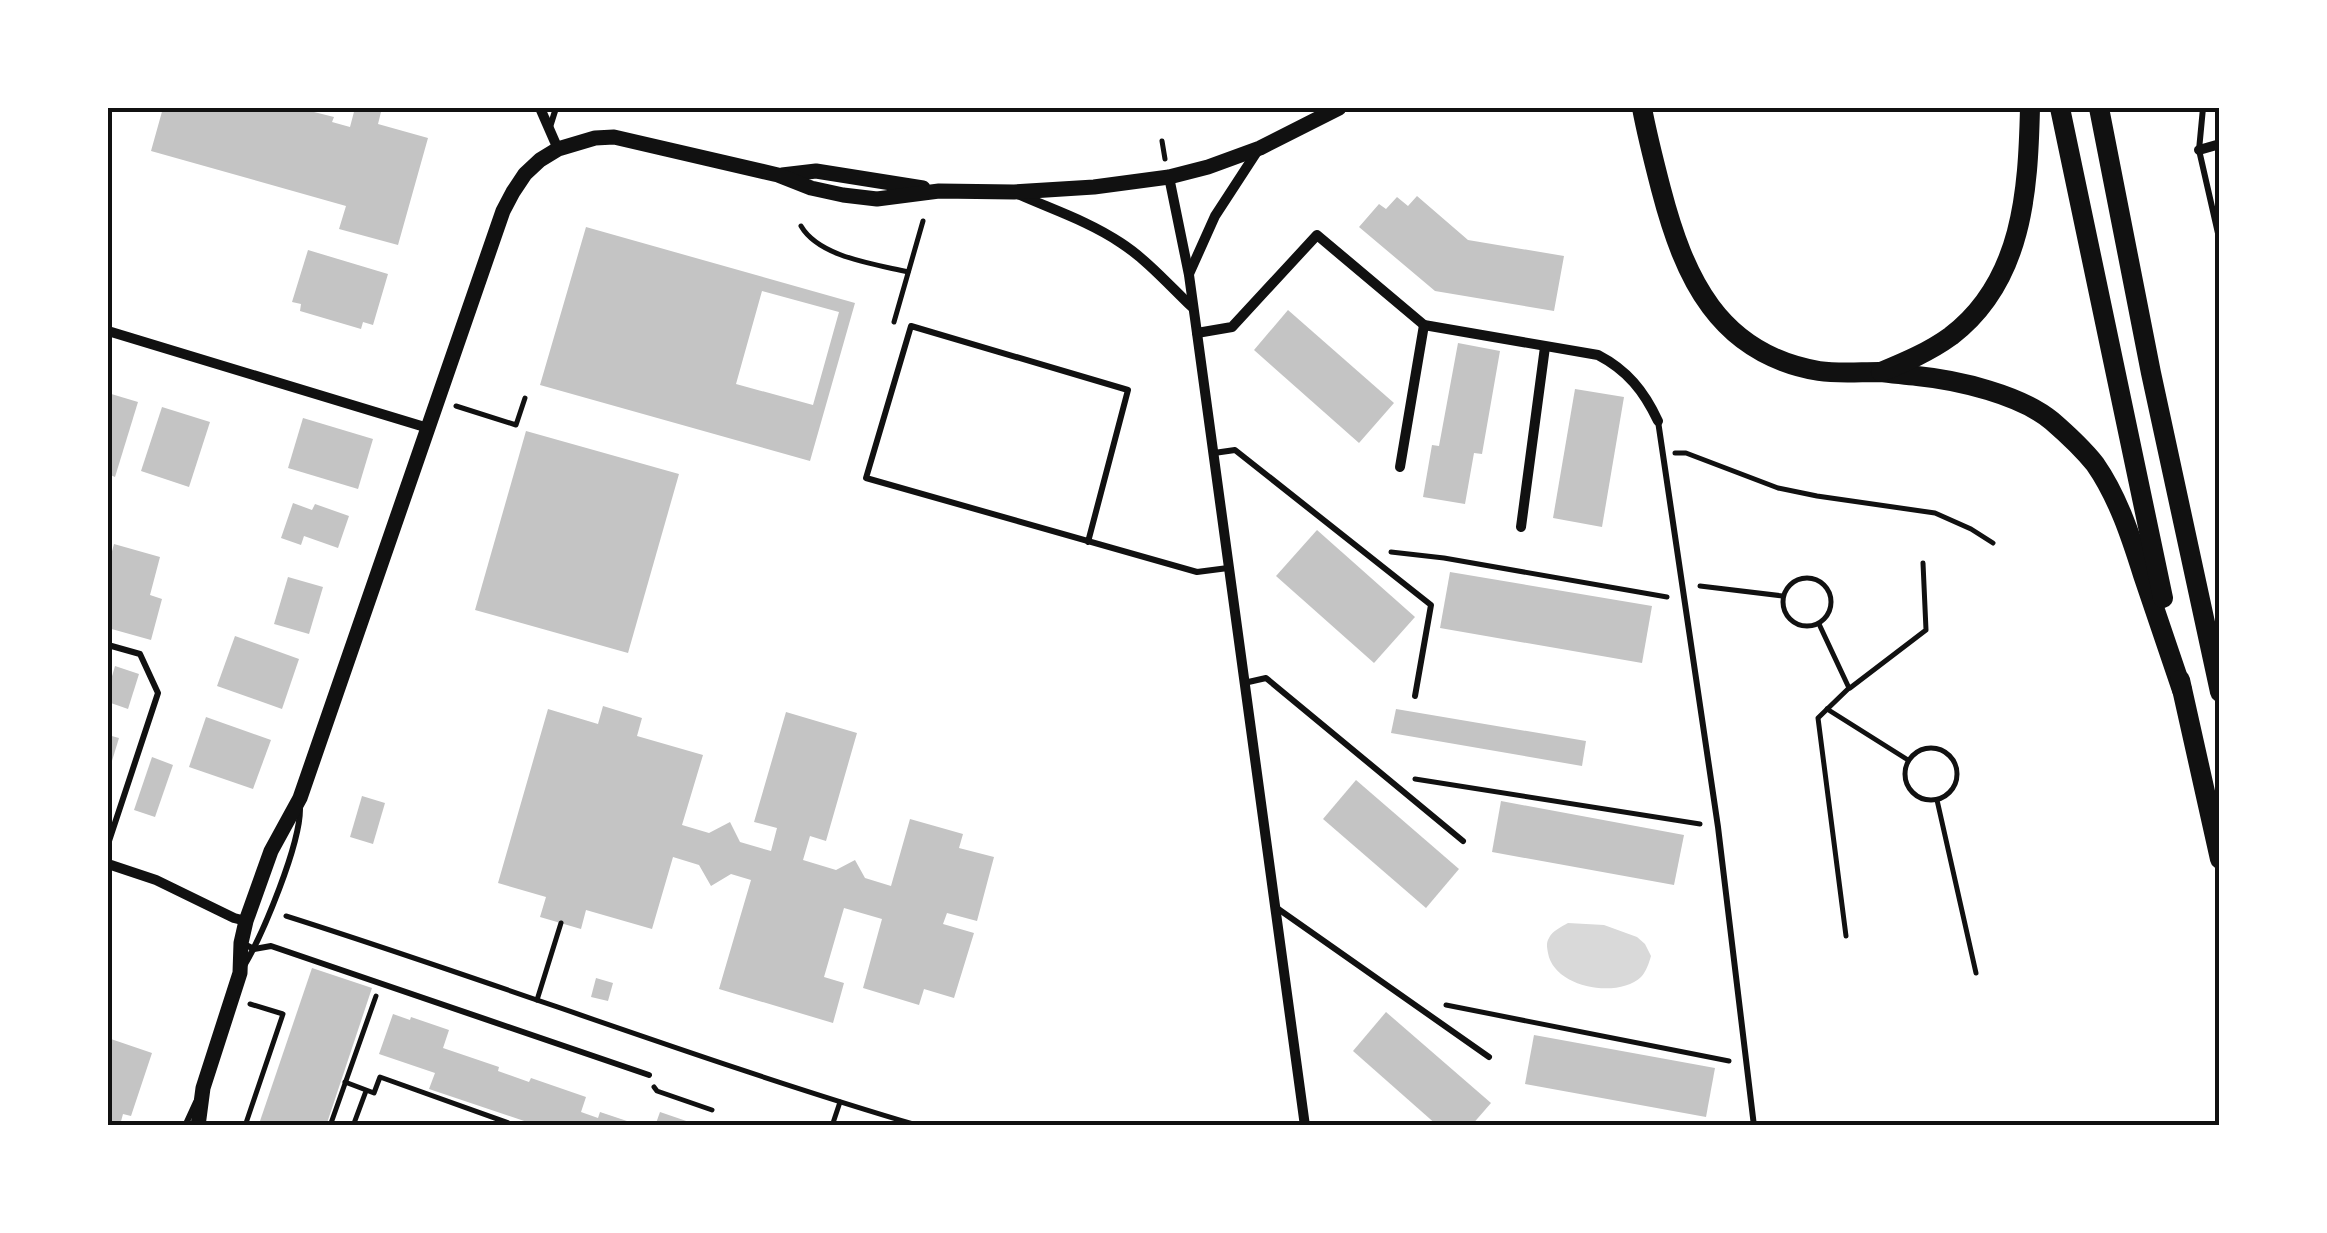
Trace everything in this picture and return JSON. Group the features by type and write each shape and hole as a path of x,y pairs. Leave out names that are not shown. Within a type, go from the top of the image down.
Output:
{"highway":[{"path":"1634,108 1646,131"},
{"path":"1642,108 1684,262 1717,315 1752,345 1788,362 1820,371 1879,372 1982,387 2048,418 2072,439 2095,465 2128,528 2182,690"},
{"path":"1879,372 1952,335 1984,304 2010,260 2029,152 2030,108"},
{"path":"2060,108 2220,859"},
{"path":"2099,108 2220,692"}],"street":[{"path":"540,108 558,149"},
{"path":"198,1126 204,1088 248,946 246,921 271,851 300,798 503,212 512,192 540,160 558,149 595,138 614,137 778,175 816,171 939,191 1094,187 1169,177 1208,167 1260,148 1339,108"},
{"path":"2199,150 2220,144"},
{"path":"1188,275 1216,216 1260,148"},
{"path":"1169,177 1197,332 1305,1126"},
{"path":"1014,192 1092,225 1120,242 1193,307"},
{"path":"1197,332 1232,328 1317,235 1424,324 1598,354 1626,372 1658,421"},
{"path":"1400,468 1424,324"},
{"path":"108,331 428,428"},
{"path":"1521,527 1546,347"},
{"path":"108,864 156,880 246,921"}],"lane":[{"path":"550,128 556,108"},
{"path":"2203,108 2199,150 2220,242"},
{"path":"1088,542 1128,390 911,326 866,478 1088,542 1197,572 1228,568"},
{"path":"1658,421 1718,827 1754,1126"},
{"path":"1214,453 1235,450 1431,604 1415,696"},
{"path":"108,645 140,654 158,693 108,844"},
{"path":"1243,683 1266,678 1464,841"},
{"path":"300,798 300,825 248,946 271,946 649,1075"},
{"path":"1274,906 1489,1057"},
{"path":"185,1126 204,1088"}],"path":[{"path":"801,226 818,245 908,272"},
{"path":"456,406 516,426 525,398"},
{"path":"1662,452 1686,453 1778,488 1936,514 1994,543"},
{"path":"1360,548 1444,558 1684,600"},
{"path":"1846,936 1818,718 1850,688 1926,630 1923,564"},
{"path":"1799,579 1822,582 1827,588 1832,603 1819,624 1804,627 1789,620 1784,612 1783,596 1799,579"},
{"path":"1682,583 1783,596"},
{"path":"1819,624 1850,688"},
{"path":"1827,709 1908,760"},
{"path":"1930,748 1946,752 1956,766 1956,783 1937,800 1928,801 1912,793 1904,778 1908,760 1930,748"},
{"path":"1382,774 1718,827"},
{"path":"1937,800 1976,973"},
{"path":"282,915 920,1126"},
{"path":"537,1000 561,923"},
{"path":"330,1126 380,983"},
{"path":"1404,997 1747,1064"},
{"path":"245,1126 283,1014 249,1004"},
{"path":"649,1075 656,1091 712,1110"},
{"path":"345,1082 374,1093 380,1076 517,1126"},
{"path":"352,1126 366,1090"},
{"path":"832,1126 840,1102"}],"shaded area":[{"path":"1568,923 1604,925 1637,937 1651,956 1644,973 1631,984 1603,988 1574,982 1562,975 1553,965 1547,943 1552,933"}],"building":[{"path":"163,108 298,108 334,117 332,122 350,127 355,108 382,108 378,124 428,138 398,245 339,229 346,206 151,151"},
{"path":"1417,196 1468,240 1564,256 1554,311 1435,291 1359,227 1379,204 1386,209 1397,197 1408,206"},
{"path":"586,227 855,303 810,461 540,385","holes":["762,291 839,312 813,405 736,384"]},
{"path":"308,250 388,274 373,325 363,322 361,329 300,311 301,304 292,302"},
{"path":"1288,310 1394,403 1359,443 1254,350"},
{"path":"1458,343 1500,351 1482,454 1474,453 1465,504 1423,497 1432,445 1439,446"},
{"path":"1575,389 1624,397 1602,527 1553,518"},
{"path":"108,393 138,402 115,477 108,474"},
{"path":"162,407 210,422 189,487 141,471"},
{"path":"303,418 373,439 358,489 288,468"},
{"path":"526,431 679,474 628,653 475,610"},
{"path":"293,503 312,510 315,504 349,516 338,548 304,536 301,545 281,538"},
{"path":"1317,530 1415,617 1374,663 1276,576"},
{"path":"114,544 160,557 150,595 162,599 151,640 108,628 108,566"},
{"path":"1450,572 1652,606 1642,663 1440,628"},
{"path":"288,577 323,587 309,634 274,624"},
{"path":"235,636 299,659 282,709 217,686"},
{"path":"115,666 139,674 128,709 108,702"},
{"path":"603,706 642,718 637,736 703,755 682,825 709,833 730,822 740,842 771,851 777,828 754,822 786,712 857,733 826,841 810,836 803,860 836,870 855,860 865,878 891,886 910,819 963,834 959,848 994,857 977,921 947,913 943,924 974,933 954,998 924,989 919,1005 863,988 882,919 844,908 824,977 844,983 833,1023 719,989 751,880 731,874 711,886 699,865 673,857 652,929 586,910 581,929 540,917 546,897 498,883 548,709 598,724"},
{"path":"1396,709 1586,741 1582,766 1391,733"},
{"path":"206,717 271,740 253,789 189,767"},
{"path":"108,735 119,738 108,774"},
{"path":"152,757 173,765 155,817 134,810"},
{"path":"1356,780 1459,869 1426,908 1323,819"},
{"path":"362,796 385,803 373,844 350,837"},
{"path":"1501,801 1684,835 1674,885 1492,852"},
{"path":"312,968 372,988 326,1126 264,1126 259,1124"},
{"path":"596,978 613,983 608,1001 591,997"},
{"path":"1386,1012 1491,1103 1471,1126 1438,1126 1353,1051"},
{"path":"393,1014 449,1030 443,1048 529,1082 531,1078 586,1097 581,1112 598,1118 600,1112 627,1121 626,1126 539,1126 429,1089 435,1073 379,1054"},
{"path":"1534,1035 1715,1068 1706,1117 1525,1084"},
{"path":"108,1038 152,1053 131,1116 123,1114 120,1125 108,1121"},
{"path":"660,1112 698,1125 698,1126 655,1126"}]}
